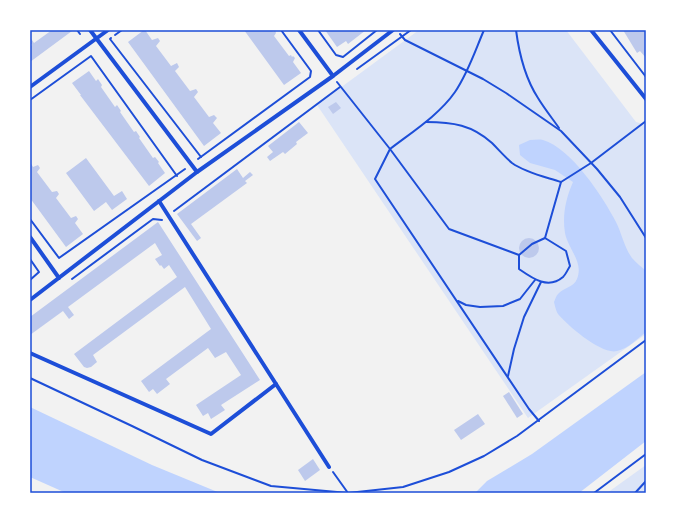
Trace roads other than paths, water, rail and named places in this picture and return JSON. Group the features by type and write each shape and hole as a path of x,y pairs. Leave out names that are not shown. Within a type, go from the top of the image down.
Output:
{"street":[{"path":"90,30 197,172"},
{"path":"30,87 108,30"},
{"path":"299,30 333,76"},
{"path":"30,300 182,183 333,76 393,30"},
{"path":"592,30 646,99"},
{"path":"159,201 329,467"},
{"path":"30,237 59,278"},
{"path":"30,353 211,434 276,384"}],"water":[{"path":"530,140 543,140 554,145 575,163 595,187 603,200 618,227 632,258 646,271 646,332 629,346 621,350 611,351 594,344 569,325 558,314 554,302 557,296 560,292 576,282 579,273 577,261 567,239 564,226 565,207 573,182 555,170 530,163 520,155 519,145"},
{"path":"646,372 646,441 579,493 475,493 487,481 532,454"},
{"path":"30,407 152,465 220,493 66,493 30,477"}]}
